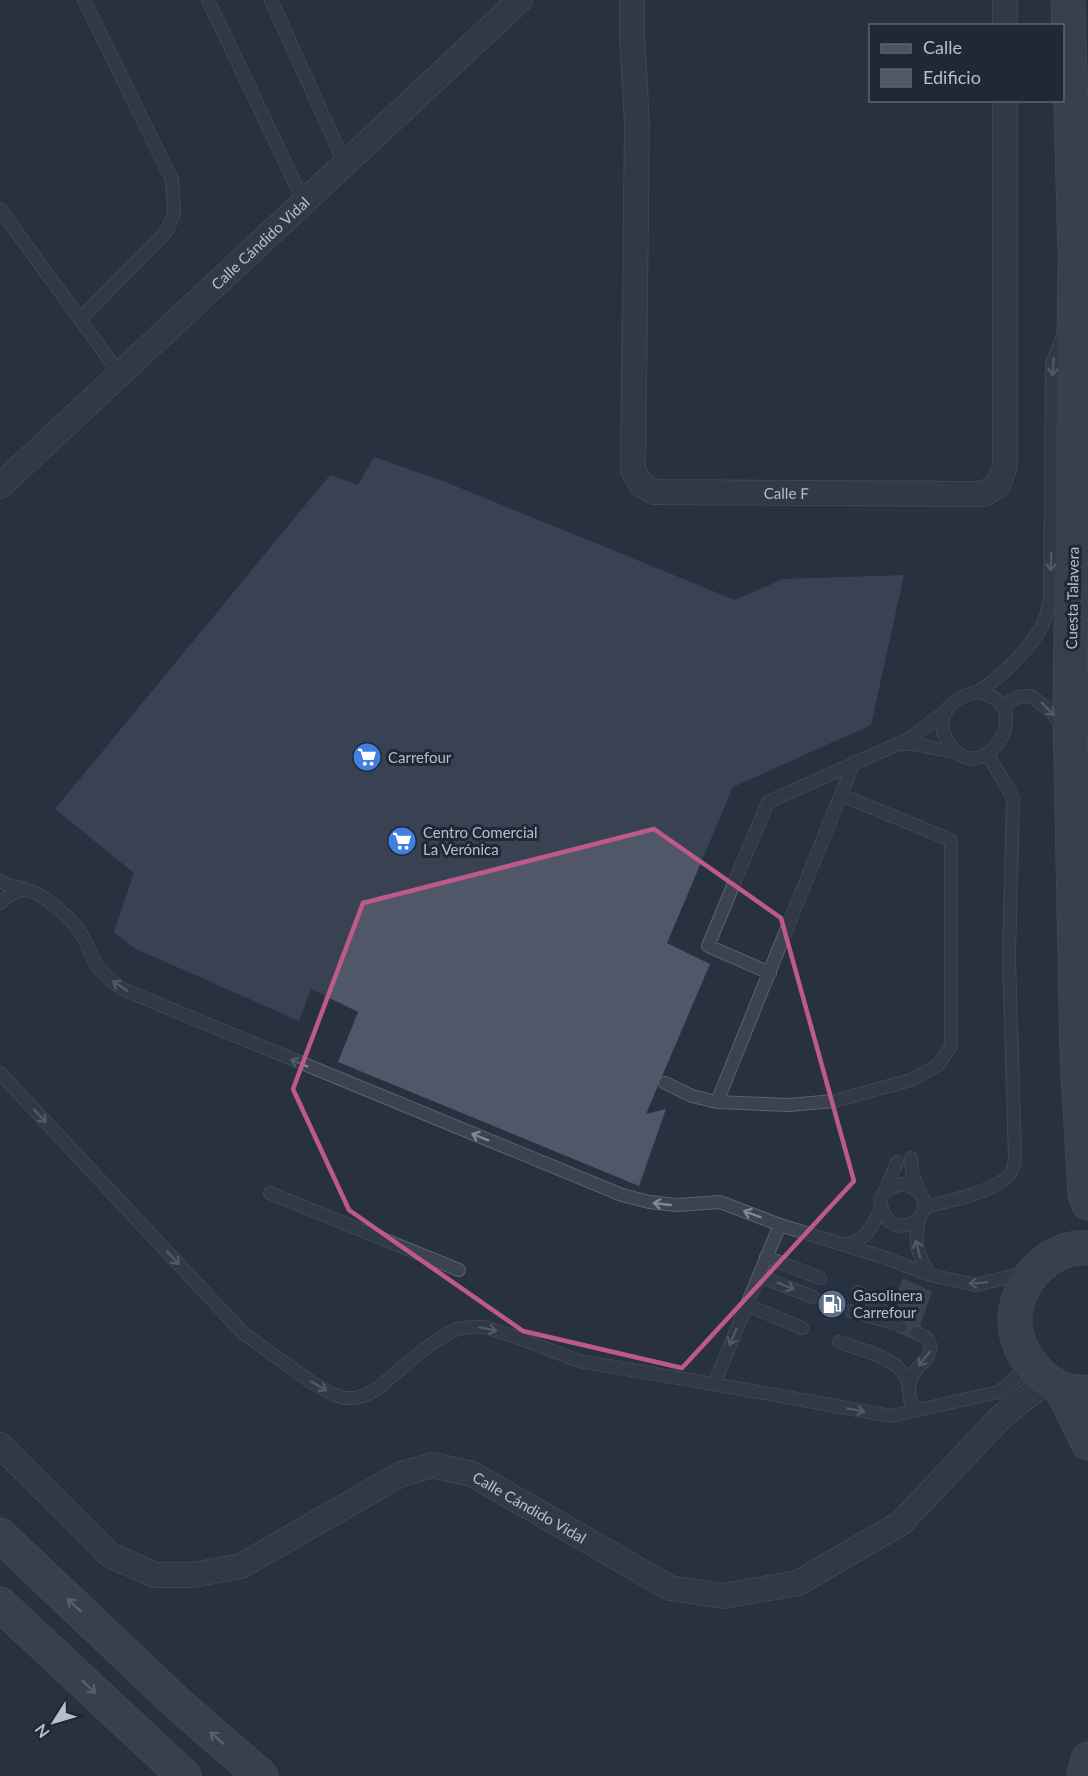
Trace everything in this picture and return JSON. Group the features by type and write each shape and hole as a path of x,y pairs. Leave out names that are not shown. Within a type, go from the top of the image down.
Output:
{"main road":[{"name":"Cuesta Talavera","path":"1068,0 1076,255 1071,757 1077,1058 1086,1199 1061,1257 1021,1292 1015,1318 1019,1344 1057,1381 1088,1443"},
{"path":"0,1535 178,1704 261,1776"},
{"path":"0,1604 184,1776"},
{"path":"1084,1776 1088,1759"}],"street":[{"name":"Calle Cándido Vidal","path":"0,486 519,0"},
{"name":"Calle F","path":"632,0 637,123 633,470 641,484 653,492 984,494 998,485 1005,466 1005,102"},
{"path":"1005,0 1005,24"},
{"name":"Calle Cándido Vidal","path":"0,1445 110,1555 155,1575 193,1575 241,1566 401,1474 434,1465 472,1474 670,1588 723,1596 798,1583 901,1523 1002,1416 1057,1381"}],"lane":[{"path":"80,320 167,231 174,213 172,180 84,0"},
{"path":"208,0 303,200"},
{"path":"272,0 344,162"},
{"path":"0,209 119,373"},
{"path":"770,973 708,946 768,802 916,735 964,695 987,687 1005,671 1041,627 1050,599 1052,364 1056,350 1075,314"},
{"path":"946,711 942,720 945,736 958,753 964,757 976,758 987,754 997,746 1004,735 1006,721 1002,706 991,696 977,692"},
{"path":"1002,706 1018,697 1031,696 1037,699 1058,720 1071,757"},
{"path":"891,747 915,744 958,753"},
{"path":"923,1202 966,1196 995,1185 1010,1174 1015,1159 1009,956 1013,800 1009,789 987,754"},
{"path":"717,1102 854,762"},
{"path":"665,1083 692,1096 717,1102 789,1105 834,1101 911,1080 938,1065 951,1047 951,840 841,795"},
{"path":"0,881 40,893 63,913 81,933 97,964 108,978 122,989 622,1195 670,1205 720,1202 780,1225 930,1275 975,1285 1061,1257"},
{"path":"0,903 12,894 26,890"},
{"path":"0,1073 243,1333 311,1382 344,1398 366,1395 377,1389 442,1337 458,1329 469,1327 485,1327 593,1365 891,1416 1057,1381"},
{"path":"911,1158 912,1173 923,1202 915,1245 930,1275"},
{"path":"897,1162 880,1199 881,1209 889,1222 898,1226 907,1226 919,1220"},
{"path":"885,1191 894,1185 905,1184 915,1188 923,1202"},
{"path":"270,1192 459,1270"},
{"path":"840,1244 857,1242 873,1224 881,1209"},
{"path":"714,1384 780,1225"},
{"path":"766,1257 820,1278"},
{"path":"759,1276 813,1297"},
{"path":"850,1311 901,1326 858,1292"},
{"path":"747,1305 802,1328"},
{"path":"909,1390 911,1375 929,1356 931,1347 927,1338 918,1333"},
{"path":"838,1342 885,1359 902,1372 907,1380 911,1403 922,1409"}],"highlighted area":[{"path":"654,829 781,918 854,1181 682,1368 523,1331 349,1210 293,1089 363,903"}],"building":[{"name":"Centro Comercial La Verónica","path":"374,457 443,481 735,600 783,579 904,575 871,725 733,787 667,943 710,964 646,1114 666,1109 639,1186 338,1062 358,1012 311,989 299,1021 134,948 114,932 134,873 55,809 330,475 358,485"},
{"path":"903,1278 932,1292 915,1340 898,1333 904,1317 895,1298"}],"place":[{"name":"Carrefour","path":"367,757"},
{"name":"Centro Comercial La Verónica","path":"402,841"},
{"name":"Gasolinera Carrefour","path":"832,1304"}]}
